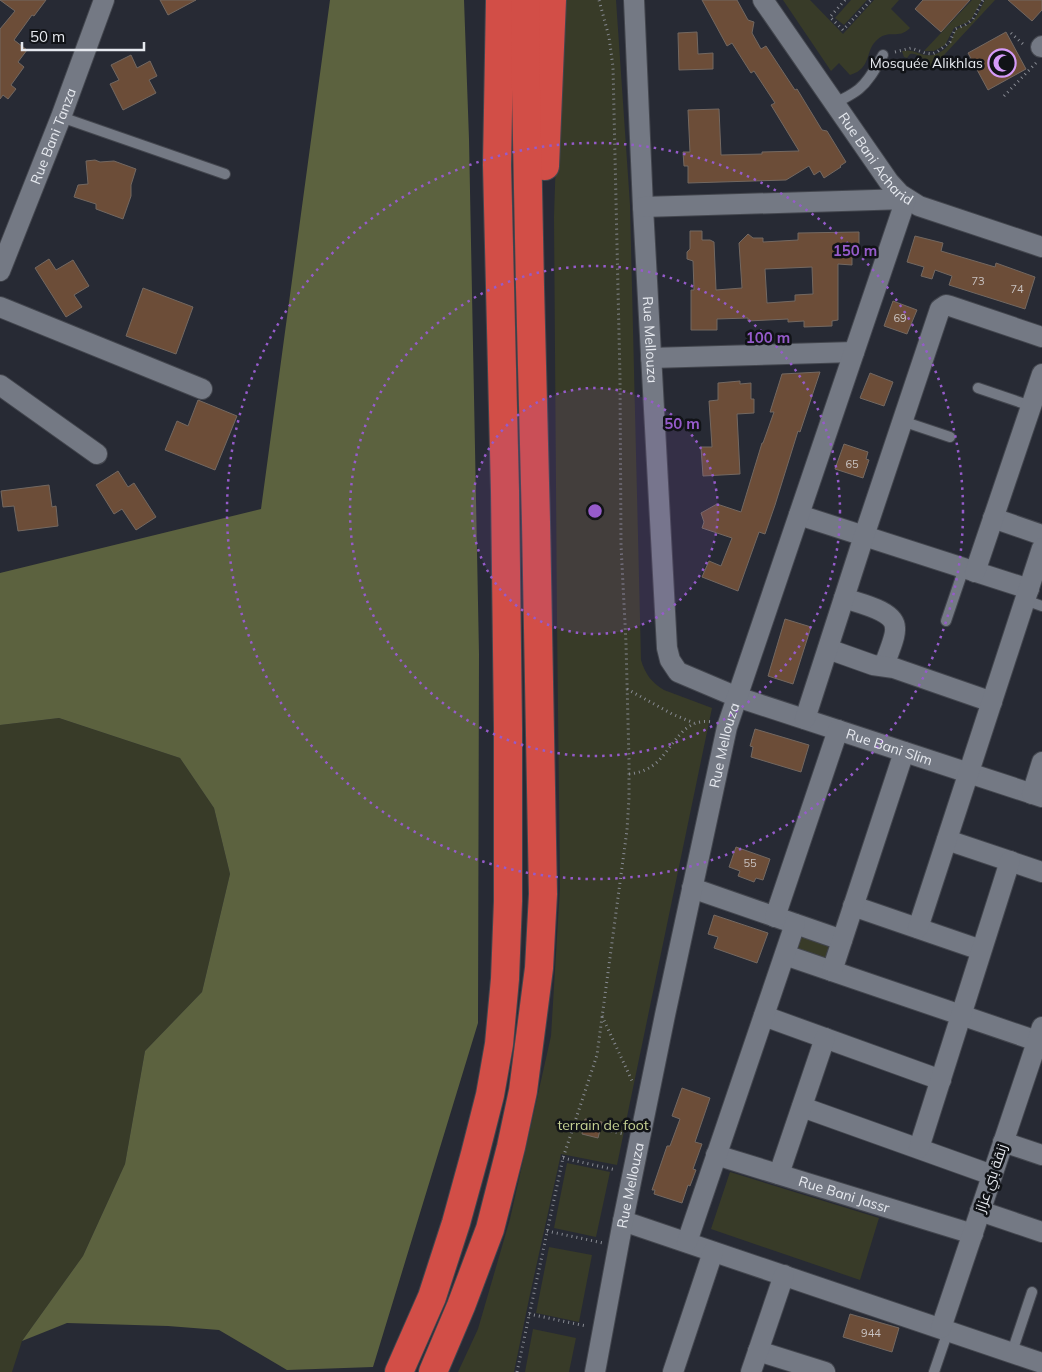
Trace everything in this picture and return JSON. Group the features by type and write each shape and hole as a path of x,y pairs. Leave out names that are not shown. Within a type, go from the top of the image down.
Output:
{"highway":[{"path":"399,1372 432,1297 456,1223 475,1154 490,1095 499,1044 505,979 508,900 508,728 505,491 497,164 500,0"},
{"path":"433,1372 462,1306 490,1229 523,1091 539,968 543,894 525,40 526,0"},
{"path":"532,367 539,335 543,300 543,230 552,0"}],"street":[{"name":"Rue Bani Tanza","path":"0,271 61,117 104,0"},
{"name":"Rue Mellouza","path":"595,1372 618,1246 663,1024 727,726 737,697 678,672 668,654 643,207 634,0"},
{"name":"Rue Bani Acharid","path":"762,0 889,182 906,199 918,206 1042,247"},
{"path":"643,207 906,199 737,697"},
{"path":"805,720 940,309 943,306 950,306 1042,338"},
{"path":"0,307 202,389"},
{"path":"651,358 854,352"},
{"path":"970,570 1037,408 1042,374"},
{"path":"0,385 97,454"},
{"path":"798,515 970,570 1032,598"},
{"path":"993,518 1042,534"},
{"path":"918,928 992,702 1032,598 1042,548"},
{"path":"844,598 885,612 894,621 896,630 884,666"},
{"path":"828,649 872,665 894,668 992,702"},
{"name":"Rue Bani Slim","path":"737,697 1037,796"},
{"path":"775,917 838,730"},
{"path":"832,972 904,752"},
{"path":"1037,796 1042,762"},
{"path":"947,840 1042,872"},
{"path":"919,1148 1010,861"},
{"path":"692,888 842,940"},
{"path":"853,906 981,950"},
{"path":"687,1242 795,924"},
{"path":"785,955 961,1015 1040,1034"},
{"path":"764,1016 941,1080"},
{"name":"زنقة بني عزاز","path":"944,1330 980,1211 1040,1034"},
{"path":"779,1174 825,1038"},
{"path":"802,1107 992,1175"},
{"path":"1003,1142 1042,1155"},
{"name":"Rue Bani Jassr","path":"716,1155 973,1234"},
{"path":"980,1211 1042,1232"},
{"path":"623,1221 1012,1352 1037,1365"},
{"path":"674,1372 713,1252"},
{"path":"751,1372 784,1275"},
{"path":"758,1351 826,1372"}],"lane":[{"path":"834,104 859,89 865,83 882,55"},
{"path":"61,117 225,174"},
{"path":"978,388 1037,408"},
{"path":"902,421 950,437"},
{"path":"946,621 970,570"},
{"path":"1012,1352 1032,1292"},
{"path":"934,1372 944,1330"}],"path":[{"path":"517,1372 563,1158 597,1055 627,830 629,774 620,545 620,378 614,67 609,37 599,0"},
{"path":"845,0 830,17 843,30 871,0"},
{"path":"882,55 911,48 932,54 941,50 950,42 955,29 969,23 973,19 983,0"},
{"path":"1004,96 1042,50"},
{"path":"627,689 672,714 695,723"},
{"path":"629,774 639,773 654,764 680,735 695,723 706,721 727,726"},
{"path":"602,1016 636,1090"},
{"path":"606,1130 627,1134"},
{"path":"563,1158 620,1171"},
{"path":"547,1231 618,1246"},
{"path":"529,1314 588,1327"}],"green space":[{"path":"330,0 464,0 469,139 479,654 478,1023 373,1367 287,1370 219,1330 168,1326 67,1323 22,1341 83,1256 125,1164 145,1051 202,992 230,874 214,808 180,758 59,718 0,725 0,573 261,509"},
{"name":"terrain de foot","path":"561,0 616,0 630,205 641,660 647,674 664,690 712,708 617,1165 561,1154 514,1372 458,1372 478,1329 510,1219 551,1036 560,888 554,217"},
{"path":"783,0 810,0 843,34 874,0 899,0 891,9 910,28 906,32 882,36 878,39 871,48 862,68 857,72 850,75 839,63 831,71"},
{"path":"851,0 867,0 844,25 835,18"},
{"path":"972,0 982,0 972,18 968,22 954,28 945,45 934,51 924,51"},
{"path":"985,0 995,0 932,68 916,54 910,54 907,58 904,57 902,51 906,50 933,55 944,50 950,44 956,30 973,21"},
{"path":"59,718 180,758 214,808 230,874 202,992 145,1051 125,1164 83,1256 22,1341 12,1372 0,1372 0,725"},
{"path":"804,936 826,942 831,947 826,959 797,950 796,945 801,937"},
{"path":"567,1163 610,1172 596,1237 554,1228"},
{"path":"730,1172 879,1218 860,1280 711,1229"},
{"path":"549,1247 592,1255 579,1322 536,1313"},
{"path":"533,1329 576,1338 569,1372 525,1372"}],"building":[{"path":"0,0 46,0 34,16 32,15 14,40 27,50 18,62 24,67 11,85 16,89 8,99 3,95 0,99 0,29 15,11"},
{"path":"160,0 196,0 168,15"},
{"path":"702,0 737,0 748,20 754,22 752,33 761,49 766,46 795,90 797,89 822,130 827,131 846,162 841,167 824,178 820,171 814,175 809,166 786,180 688,183 688,166 684,166 683,152 690,152 688,110 719,109 721,155 799,151 771,105 775,103 754,71 751,73 732,43 727,46"},
{"path":"923,0 970,0 941,32 915,9"},
{"path":"1008,0 1042,0 1042,10 1032,21"},
{"path":"697,32 698,54 713,53 713,69 679,70 678,33"},
{"name":"Mosquée Alikhlas","path":"1006,32 1026,69 988,90 968,53"},
{"path":"131,55 137,68 150,61 157,76 149,80 156,93 123,110 110,84 119,80 111,65"},
{"path":"95,160 100,162 114,161 136,169 131,185 131,196 123,219 96,209 96,204 74,197 78,185 88,184 86,161"},
{"path":"690,231 702,231 702,240 714,242 716,290 742,288 739,243 748,234 753,238 763,238 763,242 798,240 798,233 859,232 859,252 852,252 852,265 838,264 838,320 832,321 832,326 804,327 804,321 788,322 788,319 748,321 748,318 717,319 717,330 691,330 691,290 694,290 693,261 687,259 687,252 690,249","holes":["812,267 813,294 795,295 795,301 767,303 765,269"]},
{"path":"915,236 943,243 941,251 995,267 996,263 1035,277 1025,309 949,285 952,276 935,270 932,279 921,276 924,267 907,262"},
{"path":"49,259 56,270 73,260 89,286 74,295 82,307 66,317 35,268"},
{"path":"143,288 193,307 176,354 126,336"},
{"path":"893,301 917,310 907,334 884,326"},
{"path":"820,372 800,432 798,431 765,534 759,532 738,591 702,577 709,561 721,566 732,538 702,528 704,522 701,513 717,504 741,512 762,443 774,412 770,412 782,374"},
{"path":"870,373 893,382 884,406 860,398"},
{"path":"740,381 740,384 751,383 751,399 754,399 754,413 737,414 740,474 703,476 701,447 712,447 709,401 718,400 718,383"},
{"path":"198,400 237,416 215,470 165,450 177,421 188,426"},
{"path":"844,444 868,452 866,459 869,460 863,478 835,469"},
{"path":"118,471 128,487 134,483 156,517 136,530 122,509 114,514 96,485"},
{"path":"49,485 52,507 56,506 58,526 18,531 14,506 3,507 1,491"},
{"path":"785,619 811,627 793,684 768,676"},
{"path":"755,729 809,745 801,772 751,757 753,747 750,746"},
{"path":"736,847 770,859 763,880 756,878 754,882 738,876 740,871 729,867"},
{"path":"714,915 768,933 757,963 714,948 718,937 708,934"},
{"path":"682,1088 710,1098 695,1142 702,1144 693,1169 696,1170 690,1186 688,1185 682,1203 654,1194 655,1190 652,1190 667,1146 670,1146 680,1119 672,1116"},
{"path":"585,1119 602,1122 598,1138 582,1134"},
{"path":"850,1314 899,1328 892,1352 843,1337"}],"place":[{"name":"Mosquée Alikhlas","path":"1002,63"}]}
